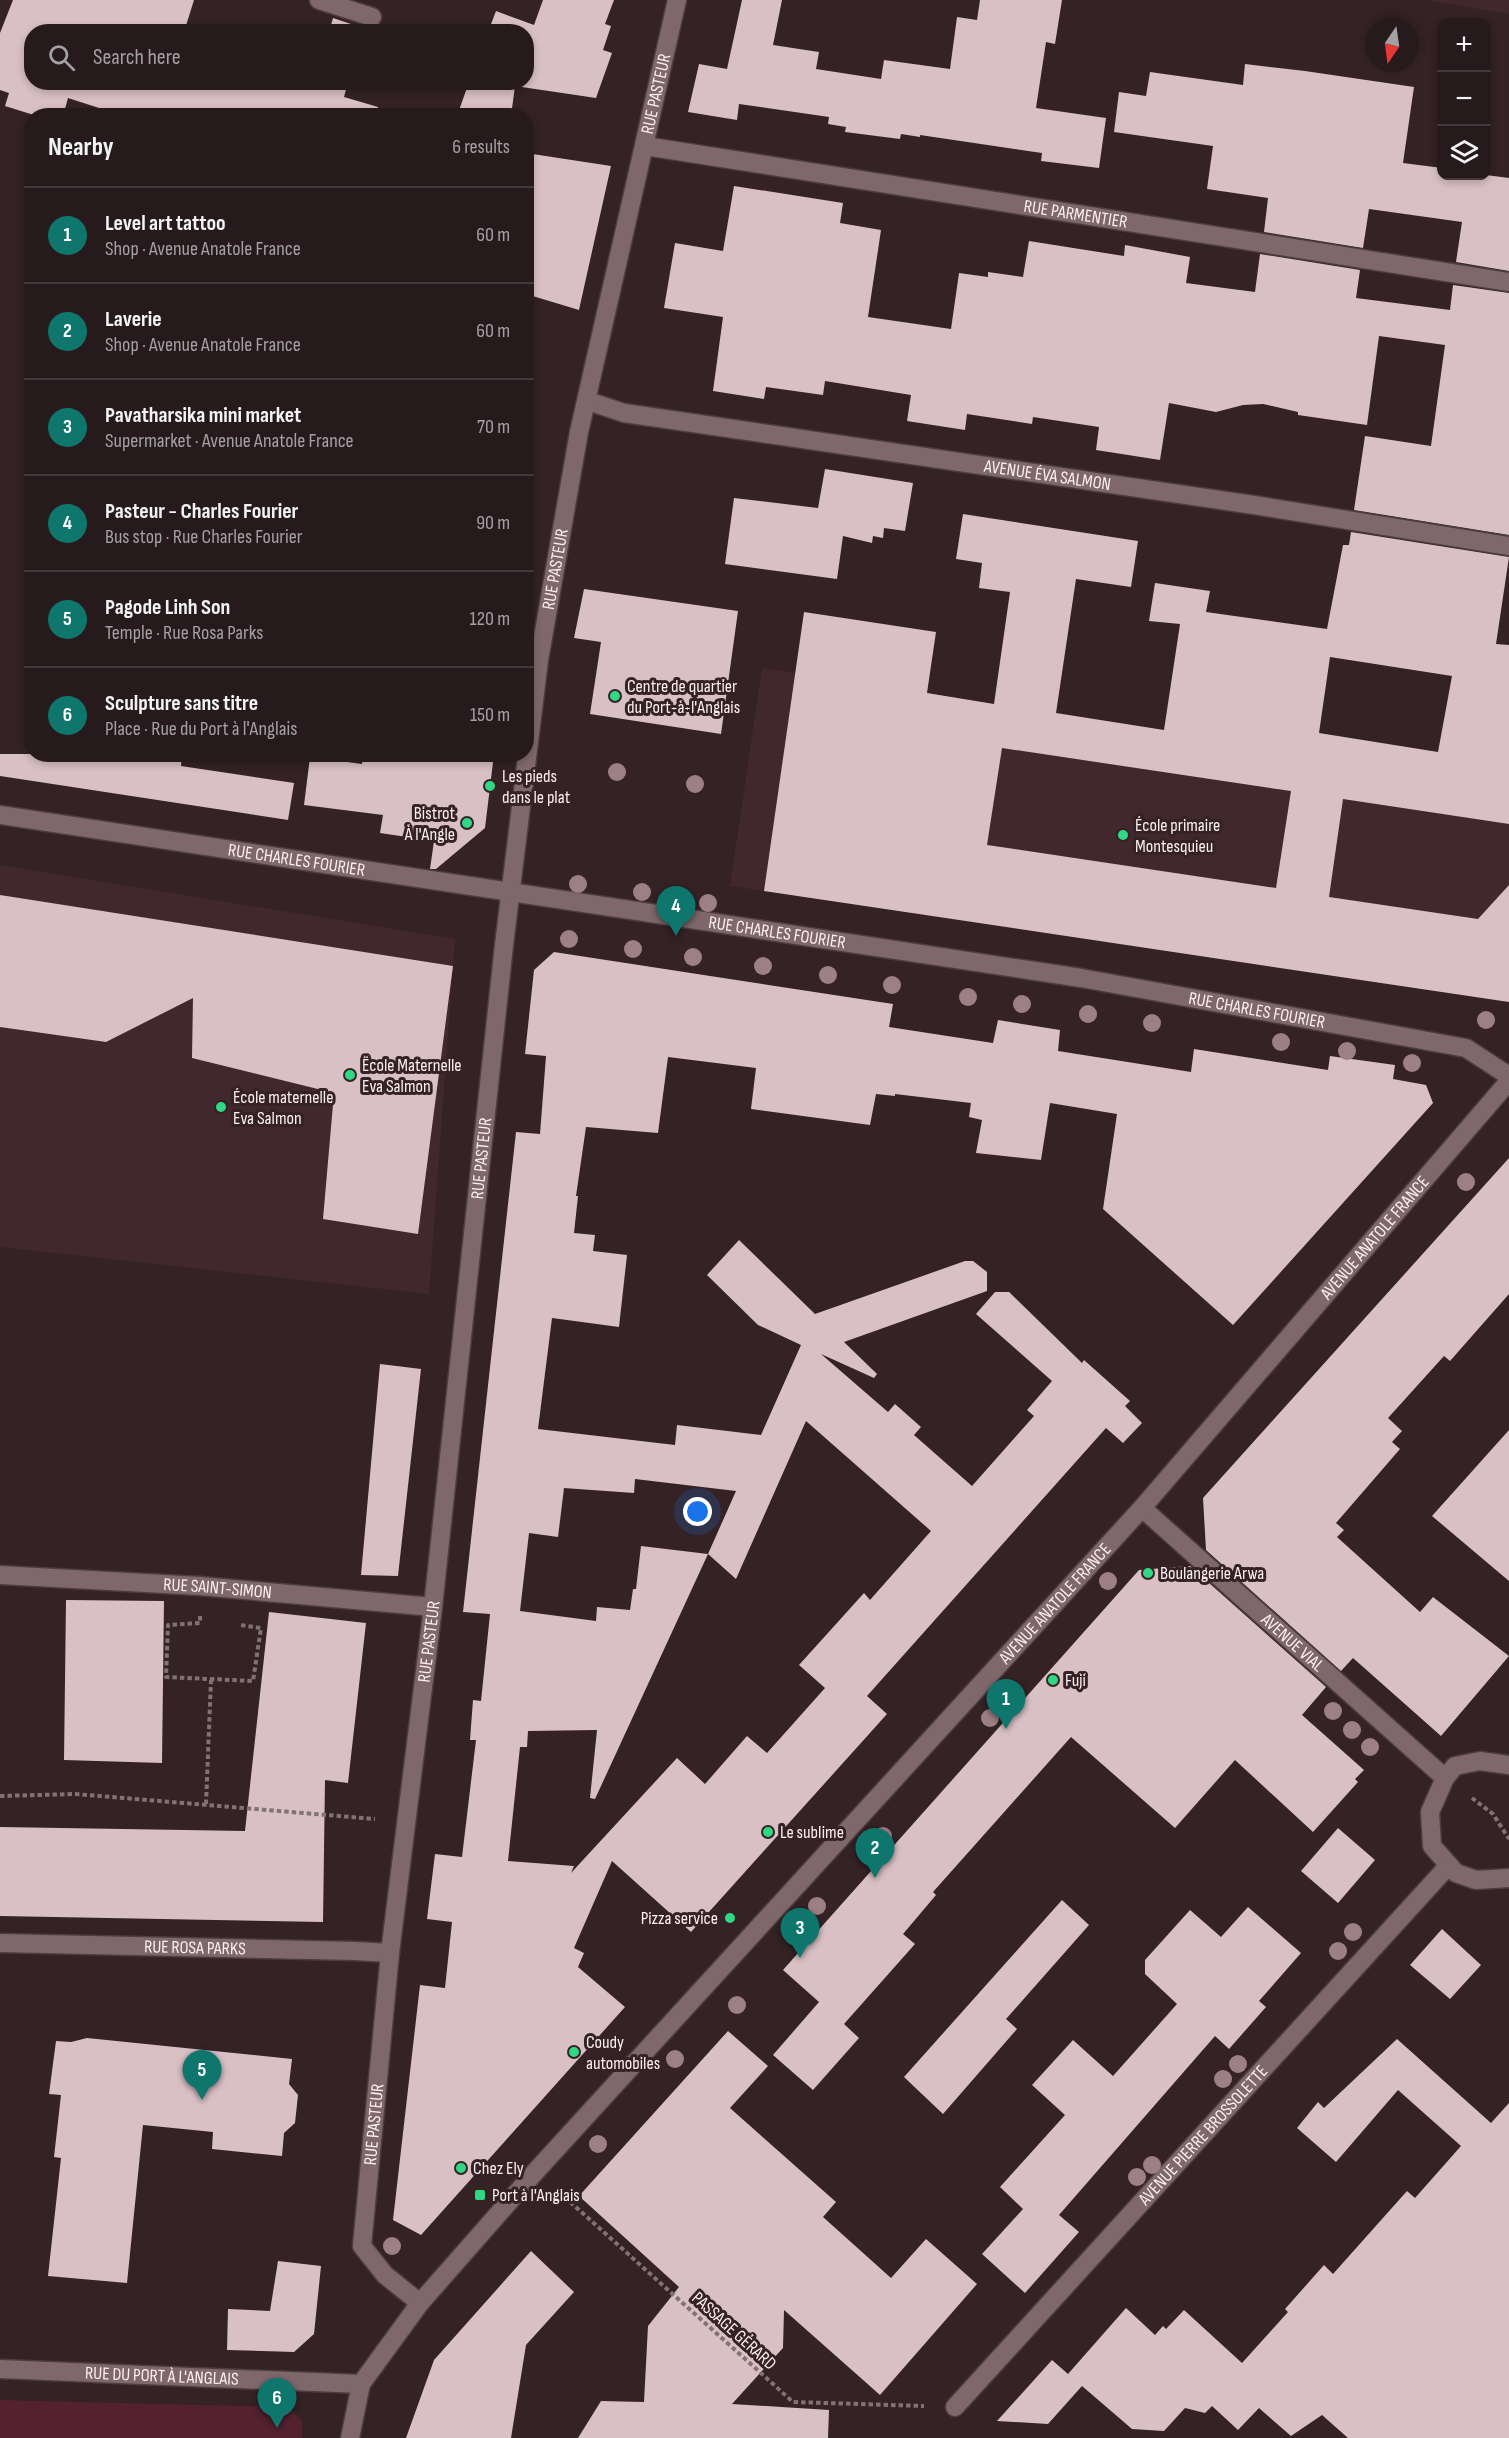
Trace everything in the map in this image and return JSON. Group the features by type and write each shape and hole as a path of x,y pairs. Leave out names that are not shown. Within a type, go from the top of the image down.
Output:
{"street":[{"path":"319,0 372,17"},
{"name":"RUE PASTEUR","path":"534,699 541,643 579,432 588,401 677,0"},
{"name":"RUE PARMENTIER","path":"645,146 1509,282"},
{"name":"AVENUE ÉVA SALMON","path":"588,401 624,413 1243,503 1509,546"},
{"name":"RUE PASTEUR","path":"420,2302 385,2275 362,2246 390,1953 433,1607 526,762"},
{"name":"RUE CHARLES FOURIER","path":"0,815 1081,978 1466,1048 1509,1076"},
{"name":"AVENUE ANATOLE FRANCE","path":"361,2384 420,2302 1142,1508 1509,1081"},
{"name":"AVENUE VIAL","path":"1142,1508 1445,1778"},
{"name":"RUE SAINT-SIMON","path":"0,1575 200,1586 433,1607"},
{"path":"1509,1765 1480,1761 1455,1766 1445,1778 1430,1812 1432,1846 1456,1873 1476,1880 1509,1878"},
{"name":"AVENUE PIERRE BROSSOLETTE","path":"955,2406 1449,1865"},
{"name":"RUE ROSA PARKS","path":"0,1943 390,1953"},
{"name":"RUE DU PORT À L'ANGLAIS","path":"0,2369 361,2384"},
{"path":"350,2438 361,2384"}],"path":[{"path":"200,1623 168,1625 166,1677 253,1681 261,1628 232,1624"},
{"path":"207,1804 211,1680"},
{"path":"1445,1778 1493,1814 1509,1839"},
{"path":"0,1796 75,1794 371,1818"},
{"name":"PASSAGE GÉRARD","path":"536,2172 792,2402 955,2406"}],"shaded area":[{"path":"1426,0 1509,0 1509,14"},
{"name":"École primaire Montesquieu","path":"762,668 1509,784 1509,1002 730,886"},
{"name":"École maternelle Eva Salmon","path":"0,865 455,939 429,1294 0,1247"},
{"path":"0,2400 289,2407 302,2421 302,2438 0,2438"}],"building":[{"path":"13,0 194,0 186,24 24,24 24,90 346,90 344,97 378,107 99,108 68,98 65,108 24,108 24,112 5,106 9,93 0,90 0,33"},
{"path":"543,0 614,0 605,24 611,26 603,50 612,53 596,98 534,89 534,25"},
{"path":"742,0 782,0 773,45 819,52 816,69 881,79 884,60 950,69 957,17 977,20 980,0 1062,0 1055,44 1046,42 1036,108 1106,118 1099,168 1041,161 1042,153 920,135 920,137 901,134 900,139 845,132 846,127 828,124 829,117 739,104 737,120 688,112 699,64 727,69"},
{"path":"496,11 531,24 491,24"},
{"path":"333,18 351,24 331,24"},
{"path":"1245,64 1414,87 1403,163 1437,167 1437,180 1491,180 1491,176 1509,178 1509,271 1456,262 1462,222 1369,209 1363,248 1264,232 1268,198 1207,189 1213,146 1114,132 1119,92 1146,96 1150,72 1243,85"},
{"path":"466,90 514,90 512,108 460,108"},
{"path":"534,154 611,166 579,310 534,296"},
{"path":"734,186 843,203 840,223 881,230 868,317 951,329 959,273 988,277 988,272 1023,277 1029,241 1124,256 1125,245 1190,257 1186,283 1255,292 1260,254 1360,270 1356,298 1450,310 1453,285 1509,293 1509,535 1354,510 1365,436 1431,446 1445,345 1379,336 1367,425 1298,415 1298,412 1263,404 1243,405 1216,412 1169,403 1160,460 1096,450 1099,427 1033,417 1032,424 967,414 965,430 907,421 911,395 825,381 823,395 766,387 764,399 713,391 723,317 664,308 675,243 723,251"},
{"path":"825,469 913,483 905,531 884,528 883,538 873,536 872,543 843,536 837,579 725,564 734,498 818,508"},
{"path":"963,514 1138,541 1131,587 1076,579 1056,713 1164,730 1180,624 1149,621 1155,583 1210,591 1206,612 1327,629 1343,545 1349,545 1351,532 1509,557 1496,644 1509,645 1509,824 1343,799 1329,897 1478,919 1509,885 1509,1002 764,891 804,612 936,632 927,693 994,704 1010,592 979,588 982,563 956,559","holes":["1330,657 1452,676 1438,752 1319,733","1002,748 1291,791 1276,888 987,845"]},
{"path":"584,589 738,611 721,734 590,714 601,642 574,638"},
{"path":"0,754 24,754 24,762 181,762 181,766 294,783 288,820 0,776"},
{"path":"309,762 362,764 362,762 493,762 485,828 436,869 430,869 434,841 380,833 383,815 304,805"},
{"name":"Ëcole Maternelle Eva Salmon","path":"0,895 453,966 418,1234 323,1219 334,1093 192,1058 193,998 106,1042 0,1027"},
{"path":"554,952 893,1004 889,1027 993,1043 998,1020 1060,1030 1058,1051 1191,1072 1194,1049 1328,1070 1330,1056 1395,1065 1393,1079 1426,1085 1433,1103 1233,1325 1103,1209 1117,1114 1050,1103 1041,1160 976,1153 982,1120 969,1117 971,1103 876,1094 870,1125 751,1109 756,1068 668,1057 658,1133 586,1127 576,1196 578,1196 574,1233 595,1235 593,1251 627,1255 619,1327 552,1318 538,1429 675,1445 677,1425 761,1435 801,1345 758,1325 707,1275 739,1240 815,1314 965,1261 973,1261 987,1272 987,1291 844,1342 877,1374 874,1378 821,1354 888,1412 895,1404 921,1427 914,1435 972,1486 1034,1416 1027,1410 1052,1381 976,1314 995,1292 1009,1292 1082,1363 1084,1360 1130,1401 1125,1406 1142,1423 1123,1443 1106,1428 867,1696 887,1714 691,1932 612,1861 574,1948 584,1953 578,1967 625,2007 421,2235 393,2220 420,1985 445,1988 452,1922 427,1919 435,1854 462,1857 476,1740 470,1740 473,1700 481,1701 490,1614 463,1612 516,1132 540,1134 546,1056 525,1054 534,970","holes":["806,1421 931,1531 870,1600 864,1593 799,1665 825,1688 767,1753 747,1736 705,1784 677,1758 571,1873 574,1866 508,1861 520,1747 527,1747 528,1731 597,1730 590,1798 595,1799 708,1554 736,1579","635,1479 736,1491 708,1554 641,1546 636,1589 633,1589 630,1610 597,1607 596,1621 520,1611 529,1533 558,1537 564,1488 634,1493"]},
{"path":"1509,1158 1509,1294 1450,1361 1444,1356 1388,1418 1402,1431 1392,1442 1400,1449 1336,1523 1344,1530 1337,1537 1420,1612 1433,1597 1509,1656 1441,1736 1353,1658 1341,1671 1206,1550 1203,1498"},
{"path":"380,1364 421,1369 398,1576 361,1575"},
{"path":"1509,1430 1509,1581 1432,1516"},
{"path":"1190,1566 1326,1687 1302,1715 1364,1770 1355,1779 1358,1782 1313,1832 1235,1760 1175,1828 1071,1737 933,1892 936,1895 903,1934 915,1944 844,2024 859,2038 813,2090 773,2055 819,2002 783,1970 1139,1570"},
{"path":"66,1600 164,1601 162,1763 64,1760"},
{"path":"269,1612 366,1623 348,1783 325,1780 323,1922 0,1916 0,1827 245,1831"},
{"path":"1338,1828 1375,1860 1338,1903 1301,1871"},
{"path":"1062,1900 1089,1925 1006,2019 1017,2029 943,2114 904,2077"},
{"path":"1248,1907 1301,1953 1259,2001 1266,2007 1229,2049 1215,2036 1059,2215 1079,2232 1025,2293 982,2254 1023,2209 1000,2187 1065,2115 1032,2085 1073,2040 1113,2076 1177,2004 1145,1974 1145,1960 1190,1910 1221,1937"},
{"path":"1442,1929 1481,1965 1450,1999 1410,1965"},
{"path":"728,2031 768,2066 730,2108 836,2202 823,2217 891,2278 926,2239 977,2284 880,2395 784,2310 783,2348 732,2404 829,2410 828,2438 578,2438 601,2401 644,2402 648,2326 679,2287 579,2196"},
{"path":"87,2038 292,2059 289,2084 298,2095 295,2123 284,2133 282,2156 212,2149 213,2132 143,2125 127,2283 48,2276 61,2158 54,2157 61,2095 49,2094 56,2041 71,2042"},
{"path":"1397,2039 1491,2123 1509,2103 1509,2438 1348,2438 1322,2415 1291,2436 1259,2408 1238,2430 1212,2406 1205,2413 1185,2408 1164,2431 1132,2429 1082,2386 1048,2424 997,2421 1052,2360 1068,2374 1126,2308 1155,2335 1163,2326 1166,2329 1184,2310 1242,2363 1288,2312 1285,2309 1324,2265 1333,2274 1407,2191 1415,2198 1461,2146 1398,2090 1336,2162 1297,2128 1318,2102 1324,2108"},
{"path":"531,2251 574,2292 526,2345 511,2438 406,2438 434,2360"},
{"path":"278,2261 321,2266 314,2334 294,2352 227,2350 228,2309 270,2311"}],"place":[{"name":"Centre de quartier du Port-à-l'Anglais","path":"615,696"},
{"name":"Les pieds dans le plat","path":"490,786"},
{"name":"Bistrot À l'Angle","path":"467,823"},
{"name":"École primaire Montesquieu","path":"1123,835"},
{"name":"Pasteur - Charles Fourier","path":"676,936"},
{"name":"Ëcole Maternelle Eva Salmon","path":"350,1075"},
{"name":"École maternelle Eva Salmon","path":"221,1107"},
{"name":"Boulangerie Arwa","path":"1148,1573"},
{"name":"Fuji","path":"1053,1680"},
{"name":"Level art tattoo","path":"1006,1729"},
{"name":"Le sublime","path":"768,1832"},
{"name":"Laverie","path":"875,1878"},
{"name":"Pizza service","path":"730,1918"},
{"name":"Pavatharsika mini market","path":"800,1958"},
{"name":"Coudy automobiles","path":"574,2052"},
{"name":"Pagode Linh Son","path":"202,2100"},
{"name":"Chez Ely","path":"461,2168"},
{"name":"Port à l'Anglais","path":"480,2195"},
{"name":"Sculpture sans titre","path":"277,2428"}]}
